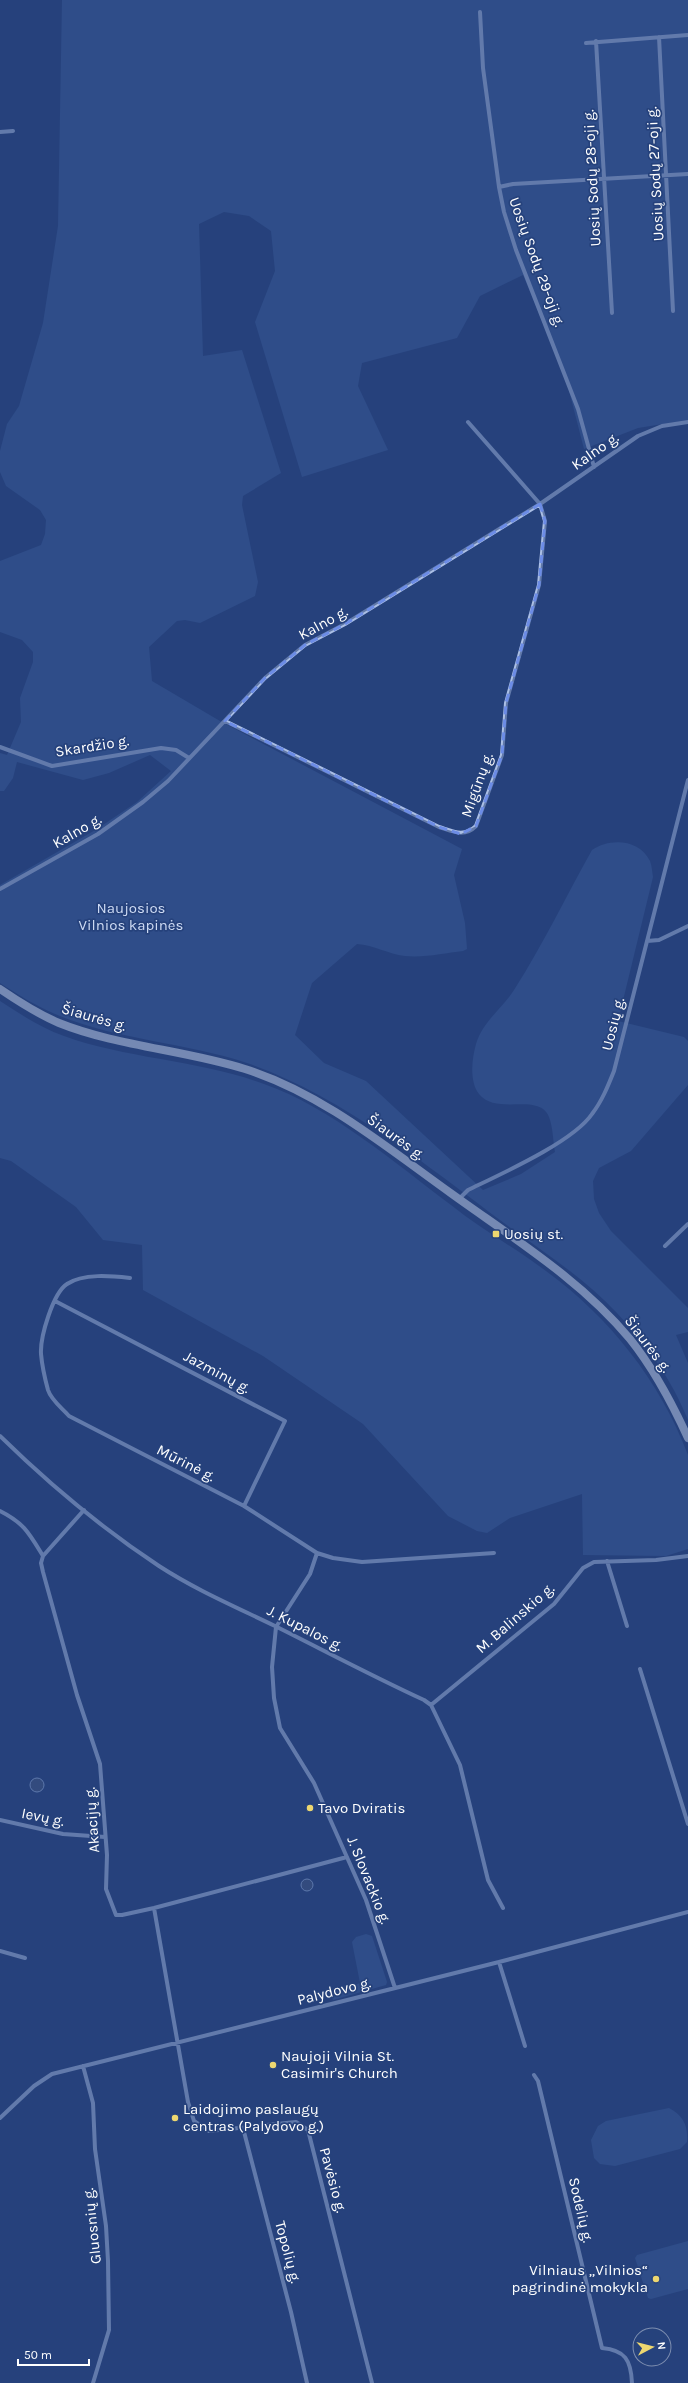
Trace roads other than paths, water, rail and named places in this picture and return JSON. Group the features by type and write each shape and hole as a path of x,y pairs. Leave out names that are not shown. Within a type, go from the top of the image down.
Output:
{"main road":[{"name":"Šiaurės g.","path":"0,989 40,1014 79,1029 203,1057 246,1069 285,1084 314,1099 356,1125 555,1269 613,1321 651,1368 672,1402 688,1438"}],"street":[{"name":"Uosių Sodų 29-oji g.","path":"480,12 483,68 499,187 516,250 578,409 594,467"},
{"path":"586,43 596,41 688,35"},
{"name":"Uosių Sodų 27-oji g.","path":"659,37 668,175 673,310"},
{"name":"Uosių Sodų 28-oji g.","path":"596,41 612,313"},
{"path":"0,132 13,130"},
{"path":"499,187 513,184 688,174"},
{"path":"468,422 540,504"},
{"name":"Kalno g.","path":"0,889 98,834 122,818 168,781 226,722 265,678 305,645 345,624 540,504 646,431 688,422"},
{"name":"Migūnų g.","path":"226,722 438,827 461,834 471,831 480,820 502,755 506,703 539,585 545,521 540,504"},
{"name":"Skardžio g.","path":"0,747 52,766 161,748 176,750 189,758"},
{"name":"Uosių g.","path":"459,1199 468,1190 564,1140 579,1129 592,1115 614,1071 688,780"},
{"path":"683,800 688,801"},
{"path":"647,941 654,942 688,926"},
{"path":"665,1246 688,1224"},
{"name":"Mūrinė g.","path":"130,1278 95,1278 73,1281 59,1292 55,1301 47,1324 41,1353 48,1391 56,1402 77,1421 244,1506 317,1553 333,1558 362,1562 494,1553"},
{"name":"Jazminų g.","path":"55,1301 285,1421 244,1506"},
{"name":"J. Kupalos g.","path":"0,1436 84,1510 158,1566 180,1579 372,1676 424,1700 430,1705"},
{"path":"43,1556 84,1510"},
{"name":"Akacijų g.","path":"0,1511 17,1519 26,1527 43,1556 41,1563 43,1572 77,1695 100,1764 107,1855 106,1889 114,1913 122,1916 347,1857"},
{"path":"276,1627 310,1574 317,1553"},
{"name":"M. Balinskio g.","path":"430,1705 554,1604 583,1568 594,1562 656,1560 688,1556"},
{"path":"607,1561 627,1626"},
{"name":"J. Slovackio g.","path":"276,1627 272,1667 274,1698 280,1728 312,1778 347,1857 366,1900 395,1988"},
{"path":"640,1669 688,1824"},
{"path":"430,1705 460,1765 488,1880 503,1908"},
{"name":"Ievų g.","path":"0,1820 63,1834 105,1837"},
{"name":"Pavėsio g.","path":"154,1908 188,2102 194,2121 209,2131 296,2122 308,2130 372,2383"},
{"name":"Palydovo g.","path":"0,2118 34,2086 52,2074 499,1962 688,1912"},
{"path":"0,1951 25,1958"},
{"path":"499,1962 525,2046"},
{"name":"Gluosnių g.","path":"83,2066 93,2103 95,2149 106,2226 108,2261 109,2330 93,2383"},
{"name":"Sodelių g.","path":"534,2075 538,2081 602,2348 614,2349 623,2354 630,2369 632,2383"},
{"name":"Topolių g.","path":"243,2128 307,2383"}],"place":[{"name":"Uosių st.","path":"496,1234"},
{"name":"Tavo Dviratis","path":"310,1808"},
{"name":"Naujoji Vilnia St. Casimir's Church","path":"273,2065"},
{"name":"Laidojimo paslaugų centras (Palydovo g.)","path":"175,2118"},
{"name":"Vilniaus „Vilnios“ pagrindinė mokykla","path":"656,2279"}],"park label":[{"name":"Naujosios Vilnios kapinės","path":"131,916"}]}
